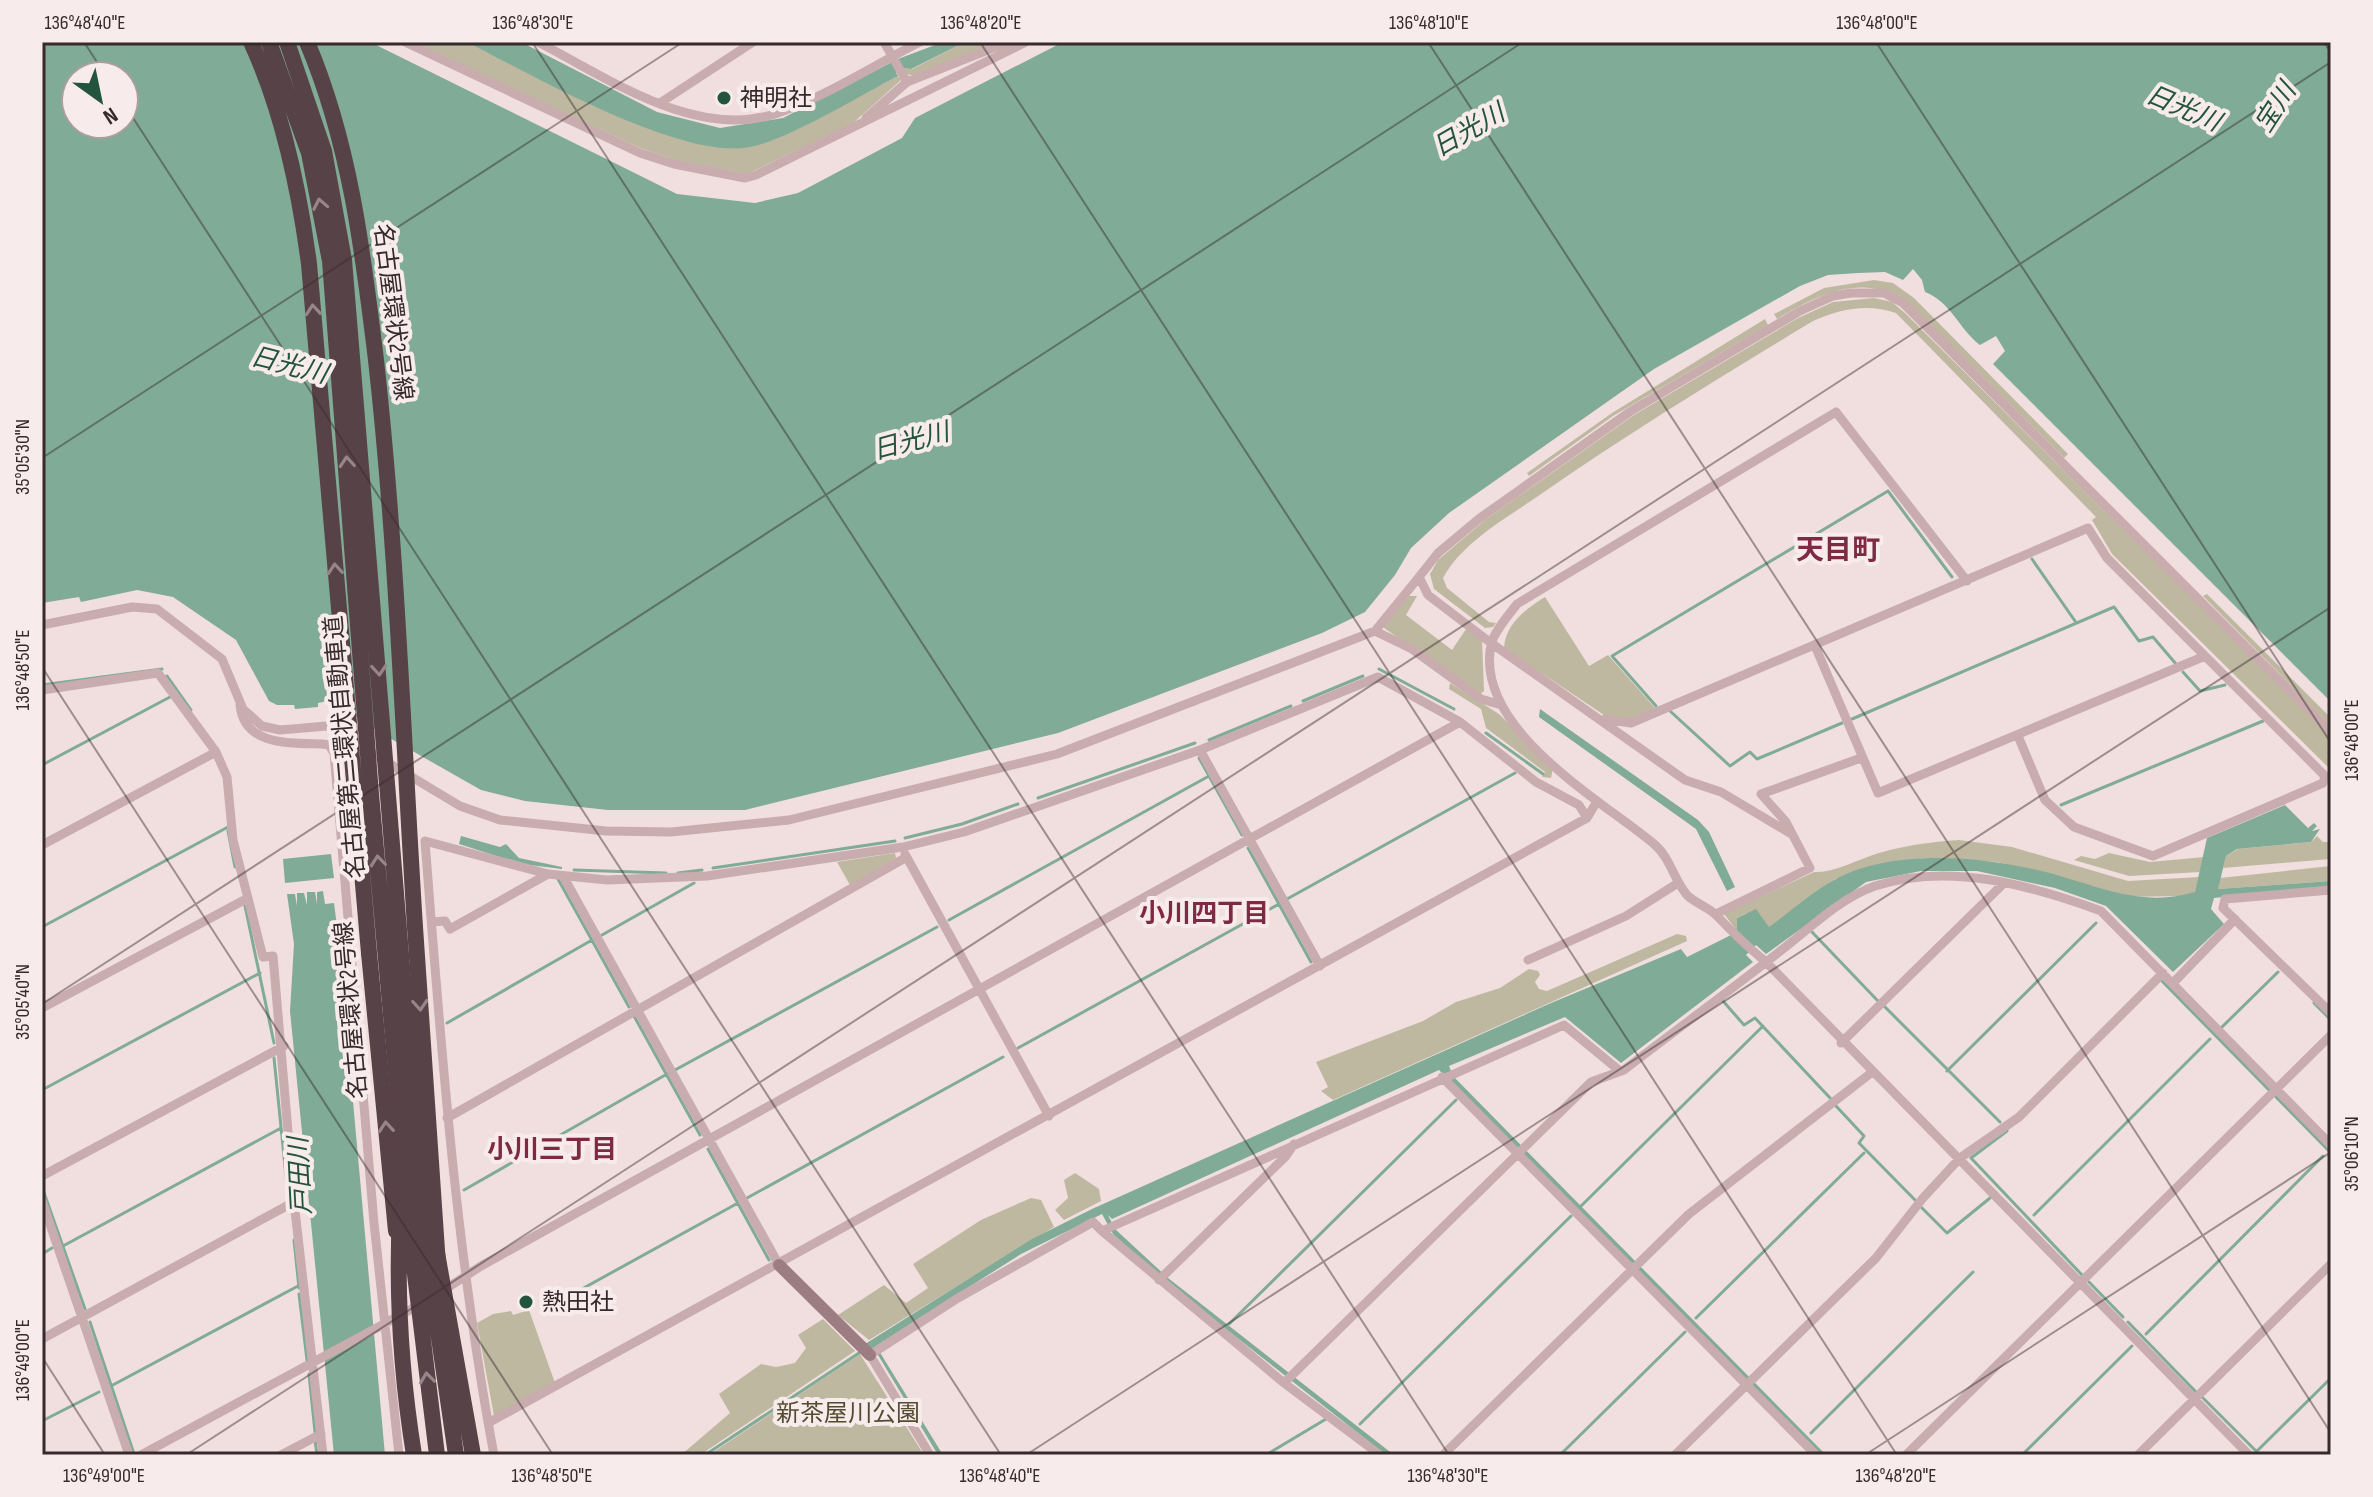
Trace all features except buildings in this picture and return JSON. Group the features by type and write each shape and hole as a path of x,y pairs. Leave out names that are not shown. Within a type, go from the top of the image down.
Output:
{"highway":[{"name":"名古屋環状2号線","path":"251,42 286,142 307,251 403,1314 421,1455"},
{"name":"名古屋第二環状自動車道","path":"269,42 309,153 330,261 371,794 437,1455"},
{"name":"名古屋第二環状自動車道","path":"287,42 324,151 344,260 412,1085 430,1276 456,1455"},
{"name":"名古屋環状2号線","path":"307,42 338,131 363,253 386,451 423,924 440,1293 464,1455"},
{"path":"412,1085 430,1221 473,1455"},
{"path":"404,1147 397,1280 401,1356 414,1455"}],"street":[{"path":"405,42 628,148 674,164 731,175 756,175 1026,42"},
{"path":"538,42 660,103 716,120 774,114 893,58 920,42"},
{"path":"660,103 753,42"},
{"path":"884,42 905,79"},
{"path":"855,128 905,79 1008,42"},
{"path":"42,625 132,607 157,609 222,659 243,709 262,726 280,730 327,726 460,806 500,820 606,831 718,830 845,808 1057,754 1375,631 1438,553 1480,518 1631,411 1800,311 1833,296 1884,293 1903,303 2331,732"},
{"path":"1967,581 1836,412 1529,594 1517,604 1491,643 1491,680 1498,704 1531,742 1596,803 1656,845 1690,899 1716,914 1728,931 1766,962 1841,1043 1960,1158 2079,1284 2249,1455"},
{"path":"1601,718 1631,723 2088,528 2107,558 2325,776 2323,783 2153,856 2074,827 2045,800 2018,736"},
{"path":"1419,577 1428,595 1685,780 1721,792 1793,835"},
{"path":"1375,631 1412,649 1481,699 1498,704"},
{"path":"1815,646 1878,793 1885,793 2205,656"},
{"path":"42,690 158,673 216,752 227,777 233,840 263,957 273,956 284,1046 294,1202 316,1364 323,1455"},
{"path":"494,1455 464,1276 423,924 425,841 548,874 675,879 903,847 964,832 1200,750 1378,677 1460,722 1536,782 1579,805 1587,818"},
{"path":"239,699 241,717 267,740 329,745 334,753 383,1327 399,1455"},
{"path":"141,1455 383,1327 464,1276 1460,722"},
{"path":"1200,750 1320,966"},
{"path":"42,845 216,752"},
{"path":"1716,914 1810,868 1786,822 1761,794 1861,758"},
{"path":"488,1423 1587,818 1596,803"},
{"path":"903,847 905,858 1049,1116"},
{"path":"447,1118 905,858"},
{"path":"423,924 445,921 450,929 548,874"},
{"path":"563,876 779,1265 861,1345 875,1352 930,1455"},
{"path":"1284,1383 1591,1082 1620,1071 1861,892 1875,886 1915,878 1949,876 2056,894 2101,911 2331,1145"},
{"path":"1528,960 1626,916 1678,883"},
{"path":"1841,1043 2004,883"},
{"path":"2331,890 2225,899 2223,908 2331,1013"},
{"path":"42,1008 248,898"},
{"path":"2173,983 2235,919"},
{"path":"1675,1455 1876,1258 1923,1198 1960,1158 2019,1117 2163,973"},
{"path":"1107,1228 1564,1025 1620,1071"},
{"path":"1906,1455 2331,1035"},
{"path":"42,1176 284,1046"},
{"path":"1443,1455 1689,1214 1871,1073"},
{"path":"1442,1077 1635,1267 1816,1455"},
{"path":"1162,1277 1286,1156 1294,1144"},
{"path":"42,1201 129,1455"},
{"path":"42,1339 294,1202"},
{"path":"875,1352 1058,1239 1093,1222 1107,1228 1284,1383 1380,1455"},
{"path":"2138,1455 2331,1264"},
{"path":"281,1455 321,1434"}],"green space":[{"path":"412,42 467,42 644,126 728,148 744,148 775,138 898,76 901,80 852,124 747,174 675,160 640,148"},
{"path":"965,42 999,42 915,76 906,74 902,68 912,69"},
{"path":"1874,280 1893,283 1914,298 2068,454 2064,458 1909,304 1892,294 1875,289 1842,290 1809,301 1777,319 1774,314 1824,288"},
{"path":"1874,298 1892,302 1905,313 2331,736 2331,770 2112,554 2092,520 2096,517 1896,313 1885,310 1854,309 1813,321 1610,447 1475,541 1462,552 1443,578 1447,588 1489,622 1496,623 1493,627 1485,628 1434,589 1430,574 1438,560 1485,520 1634,415 1798,318 1833,302"},
{"path":"1765,319 1768,325 1613,416 1529,476 1527,473 1612,413"},
{"path":"2207,594 2331,718 2331,726 2203,596"},
{"path":"1409,596 1417,596 1406,615 1452,650 1466,629 1482,640 1484,691 1480,694 1384,628 1384,623"},
{"path":"1545,597 1589,666 1608,655 1656,709 1633,719 1604,715 1504,648 1513,624"},
{"path":"1450,683 1499,714 1553,768 1551,778 1542,777 1545,772 1486,728 1481,709 1449,689"},
{"path":"2317,836 2323,842 2331,842 2331,859 2223,868 2226,856 2238,849 2311,842"},
{"path":"1959,840 2012,847 2128,881 2199,877 2195,893 2122,897 2055,875 1997,862 1923,858 1835,879 1769,928 1747,913 1737,918 1737,931 1724,914 1814,872 1838,868 1899,848"},
{"path":"895,853 896,858 850,885 837,862"},
{"path":"2109,853 2150,862 2204,857 2200,872 2129,876 2074,860 2081,856 2095,859"},
{"path":"2331,866 2331,881 2218,889 2220,878"},
{"path":"1677,934 1686,936 1687,941 1333,1100 1321,1091 1328,1087 1316,1062 1423,1021 1456,1002 1500,988 1529,969 1538,971 1540,975 1535,982 1539,989 1547,991"},
{"path":"1075,1173 1099,1189 1101,1201 1064,1220 1055,1210 1068,1198 1064,1180"},
{"path":"1031,1198 1041,1200 1054,1227 869,1340 838,1315 884,1285 906,1303 928,1288 913,1264 981,1220"},
{"path":"529,1310 555,1383 494,1416 477,1323 493,1314 511,1311 513,1315"},
{"path":"823,1319 855,1351 700,1455 681,1455 730,1413 719,1394 761,1364 776,1367 795,1363 806,1348 798,1335"},
{"name":"新茶屋川公園","path":"860,1354 924,1455 709,1455"}],"water":[{"path":"42,42 370,42 677,194 755,203 798,193 902,138 915,118 1063,42 2331,42 2331,702 1993,364 2005,351 1996,336 1980,345 1942,302 1925,292 1922,280 1913,269 1903,280 1885,272 1828,275 1800,286 1654,369 1449,513 1411,548 1395,575 1365,612 1322,633 1058,733 745,810 608,810 525,801 481,790 379,732 332,700 318,703 318,707 295,709 294,705 277,705 269,701 236,640 173,597 137,590 81,602 79,597 42,603"},
{"path":"467,42 521,42 657,112 720,128 783,118 898,59 943,42 965,42 911,69 902,68 896,73 898,76 799,129 744,148 714,147 642,127 564,92"},
{"path":"1540,709 1698,820 1709,832 1735,887 1727,891 1696,829 1539,717"},
{"path":"2285,805 2308,828 2314,823 2317,826 2312,831 2320,829 2311,842 2237,849 2226,856 2218,889 2331,881 2331,886 2214,898 2211,909 2224,924 2173,972 2106,906 2055,888 1977,871 1921,871 1866,882 1766,954 1756,945 1746,955 1753,962 1621,1063 1565,1017 1449,1066 1453,1076 1826,1455 1821,1455 1439,1070 1112,1219 1108,1215 1115,1229 1168,1278 1394,1455 1386,1455 1165,1281 1113,1234 1102,1214 1021,1254 876,1346 943,1455 938,1455 878,1355 865,1344 1032,1239 1092,1209 1551,1003 1681,949 1687,957 1737,932 1737,918 1756,909 1769,927 1825,885 1858,869 1914,859 1974,860 2032,869 2125,894 2159,898 2177,896 2195,892 2207,838"},
{"path":"461,836 500,847 506,844 519,858 562,869 522,864 459,844"},
{"path":"331,854 334,878 285,883 283,859"},
{"path":"323,891 325,904 334,903 337,926 333,940 344,1002 385,1455 334,1455 290,1011 294,944 287,894 295,894 297,906 297,893 304,893 307,905 307,892 315,892 317,904 317,892"}],"waterway":[{"path":"1656,706 1612,656 1888,491 1952,577"},
{"path":"2032,559 2075,621"},
{"path":"1852,719 2114,607 2139,641 2153,637 2176,664"},
{"path":"42,685 162,669"},
{"path":"1379,669 1454,709"},
{"path":"2183,672 2200,691 2225,685"},
{"path":"167,676 191,710"},
{"path":"1303,701 1363,676"},
{"path":"42,765 170,697"},
{"path":"1209,740 1291,706"},
{"path":"1670,711 1730,766 1750,752 1757,759 1842,723"},
{"path":"2061,805 2263,721"},
{"path":"1486,733 1543,774"},
{"path":"1038,798 1195,743"},
{"path":"1199,758 1242,835"},
{"path":"1287,899 1515,773"},
{"path":"949,920 1209,776"},
{"path":"905,838 962,824 1018,804"},
{"path":"42,927 228,827"},
{"path":"228,831 235,867"},
{"path":"713,868 895,841"},
{"path":"1248,848 1311,962"},
{"path":"574,870 666,873"},
{"path":"678,873 702,870"},
{"path":"558,879 629,1007"},
{"path":"602,935 694,883"},
{"path":"1018,1048 1279,904"},
{"path":"245,906 274,1043"},
{"path":"1947,1071 2096,923"},
{"path":"675,1070 937,927"},
{"path":"1812,932 1877,1000"},
{"path":"447,1023 592,940"},
{"path":"2222,1027 2278,972"},
{"path":"42,1090 260,973"},
{"path":"2162,981 2269,1090"},
{"path":"1723,1001 1744,1025 1755,1018 1831,1099"},
{"path":"2314,1003 2331,1020"},
{"path":"1884,1006 2000,1122"},
{"path":"634,1016 700,1135"},
{"path":"1578,1209 1763,1026"},
{"path":"2034,1215 2210,1039"},
{"path":"747,1198 1003,1057"},
{"name":"戸田川","path":"274,1058 288,1196"},
{"path":"464,1190 667,1074"},
{"path":"2276,1097 2331,1153"},
{"path":"1229,1324 1456,1100"},
{"path":"1836,1106 1864,1136 1859,1143 1915,1200"},
{"name":"戸田川","path":"63,1246 281,1128"},
{"path":"2007,1131 1971,1158 2082,1275"},
{"path":"708,1149 769,1260"},
{"path":"1696,1318 1864,1153"},
{"path":"2146,1334 2323,1156"},
{"path":"42,1187 85,1309"},
{"path":"1921,1207 1947,1233 1990,1198"},
{"path":"551,1306 738,1203"},
{"path":"1360,1424 1571,1216"},
{"path":"294,1240 299,1288"},
{"path":"42,1254 52,1248"},
{"path":"1811,1433 1973,1272"},
{"path":"2089,1282 2123,1317"},
{"path":"111,1386 298,1286"},
{"path":"299,1294 307,1360"},
{"path":"90,1322 134,1454"},
{"path":"2128,1322 2195,1391"},
{"path":"1560,1455 1685,1332"},
{"path":"2022,1455 2132,1346"},
{"path":"705,1455 862,1351"},
{"path":"309,1374 315,1432"},
{"path":"2256,1452 2331,1378"},
{"path":"42,1421 99,1392"},
{"path":"2203,1398 2260,1455"},
{"path":"1266,1455 1326,1419"},
{"path":"315,1440 317,1455"}],"place":[{"name":"神明社","path":"724,98"},
{"name":"熱田社","path":"526,1302"}],"district":[{"name":"天目町","path":"1838,550"},
{"name":"小川四丁目","path":"1204,914"},
{"name":"小川三丁目","path":"552,1150"}],"water label":[{"name":"宝川","path":"2276,108"},
{"name":"日光川","path":"2183,109"},
{"name":"日光川","path":"1469,131"},
{"name":"日光川","path":"289,366"},
{"name":"日光川","path":"911,442"}]}
